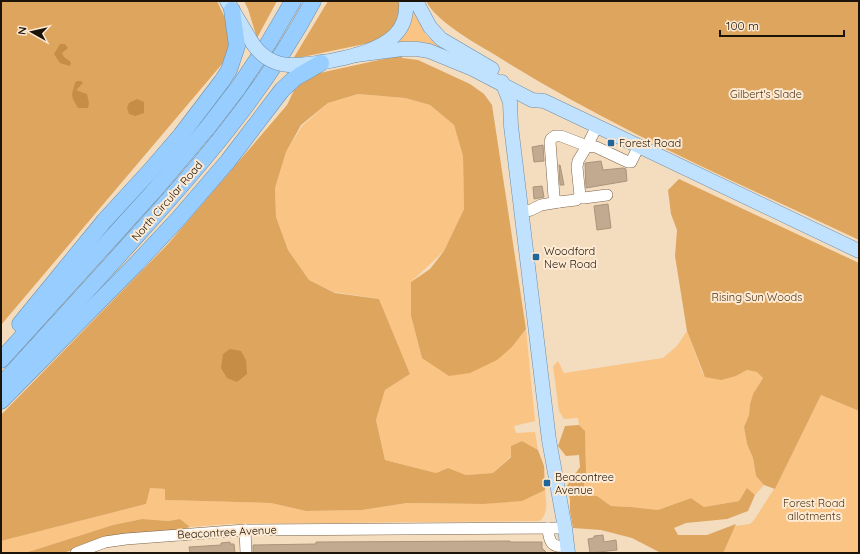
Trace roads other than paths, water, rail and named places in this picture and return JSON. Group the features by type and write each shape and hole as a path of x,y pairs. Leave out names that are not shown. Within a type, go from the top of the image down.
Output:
{"highway":[{"name":"North Circular Road","path":"1,360 148,198 208,127 238,88 269,42 293,1"},
{"name":"North Circular Road","path":"1,385 185,182 221,138 266,78 313,1"},
{"path":"1,346 39,302 69,262 105,220 150,172 181,135 222,81 229,70 237,46 230,5"},
{"path":"1,401 137,263 179,218 228,161 282,90 295,78 321,63"}],"main road":[{"path":"356,55 385,43 396,34 405,18 406,1"},
{"path":"416,1 430,27 441,39 490,73 503,85 597,126 859,251"},
{"path":"230,5 253,44 268,59 278,64 289,65 321,63 356,55 402,49 417,49 447,57 535,92 538,101"},
{"path":"490,73 494,85 511,120"},
{"path":"503,85 510,102 521,212 549,440 565,528 567,550"},
{"path":"511,120 514,110 538,101"}],"street":[{"path":"580,196 577,167 578,161 597,126"},
{"path":"559,202 554,197 550,142 555,136 562,136 587,146 596,147 628,162 631,162 639,146"},
{"path":"580,196 584,198 607,195"},
{"path":"521,212 531,210 541,205 576,200 580,196"},
{"path":"548,528 549,540 557,546 567,550"},
{"name":"Beacontree Avenue","path":"76,553 105,542 126,539 245,530 565,528"},
{"path":"245,530 246,553"}],"place":[{"name":"Forest Road","path":"611,143"},
{"name":"Woodford New Road","path":"536,257"},
{"name":"Beacontree Avenue","path":"547,483"}],"park label":[{"name":"Gilbert's Slade","path":"766,94"},
{"name":"Rising Sun Woods","path":"757,297"},
{"name":"Forest Road allotments","path":"814,509"}]}
